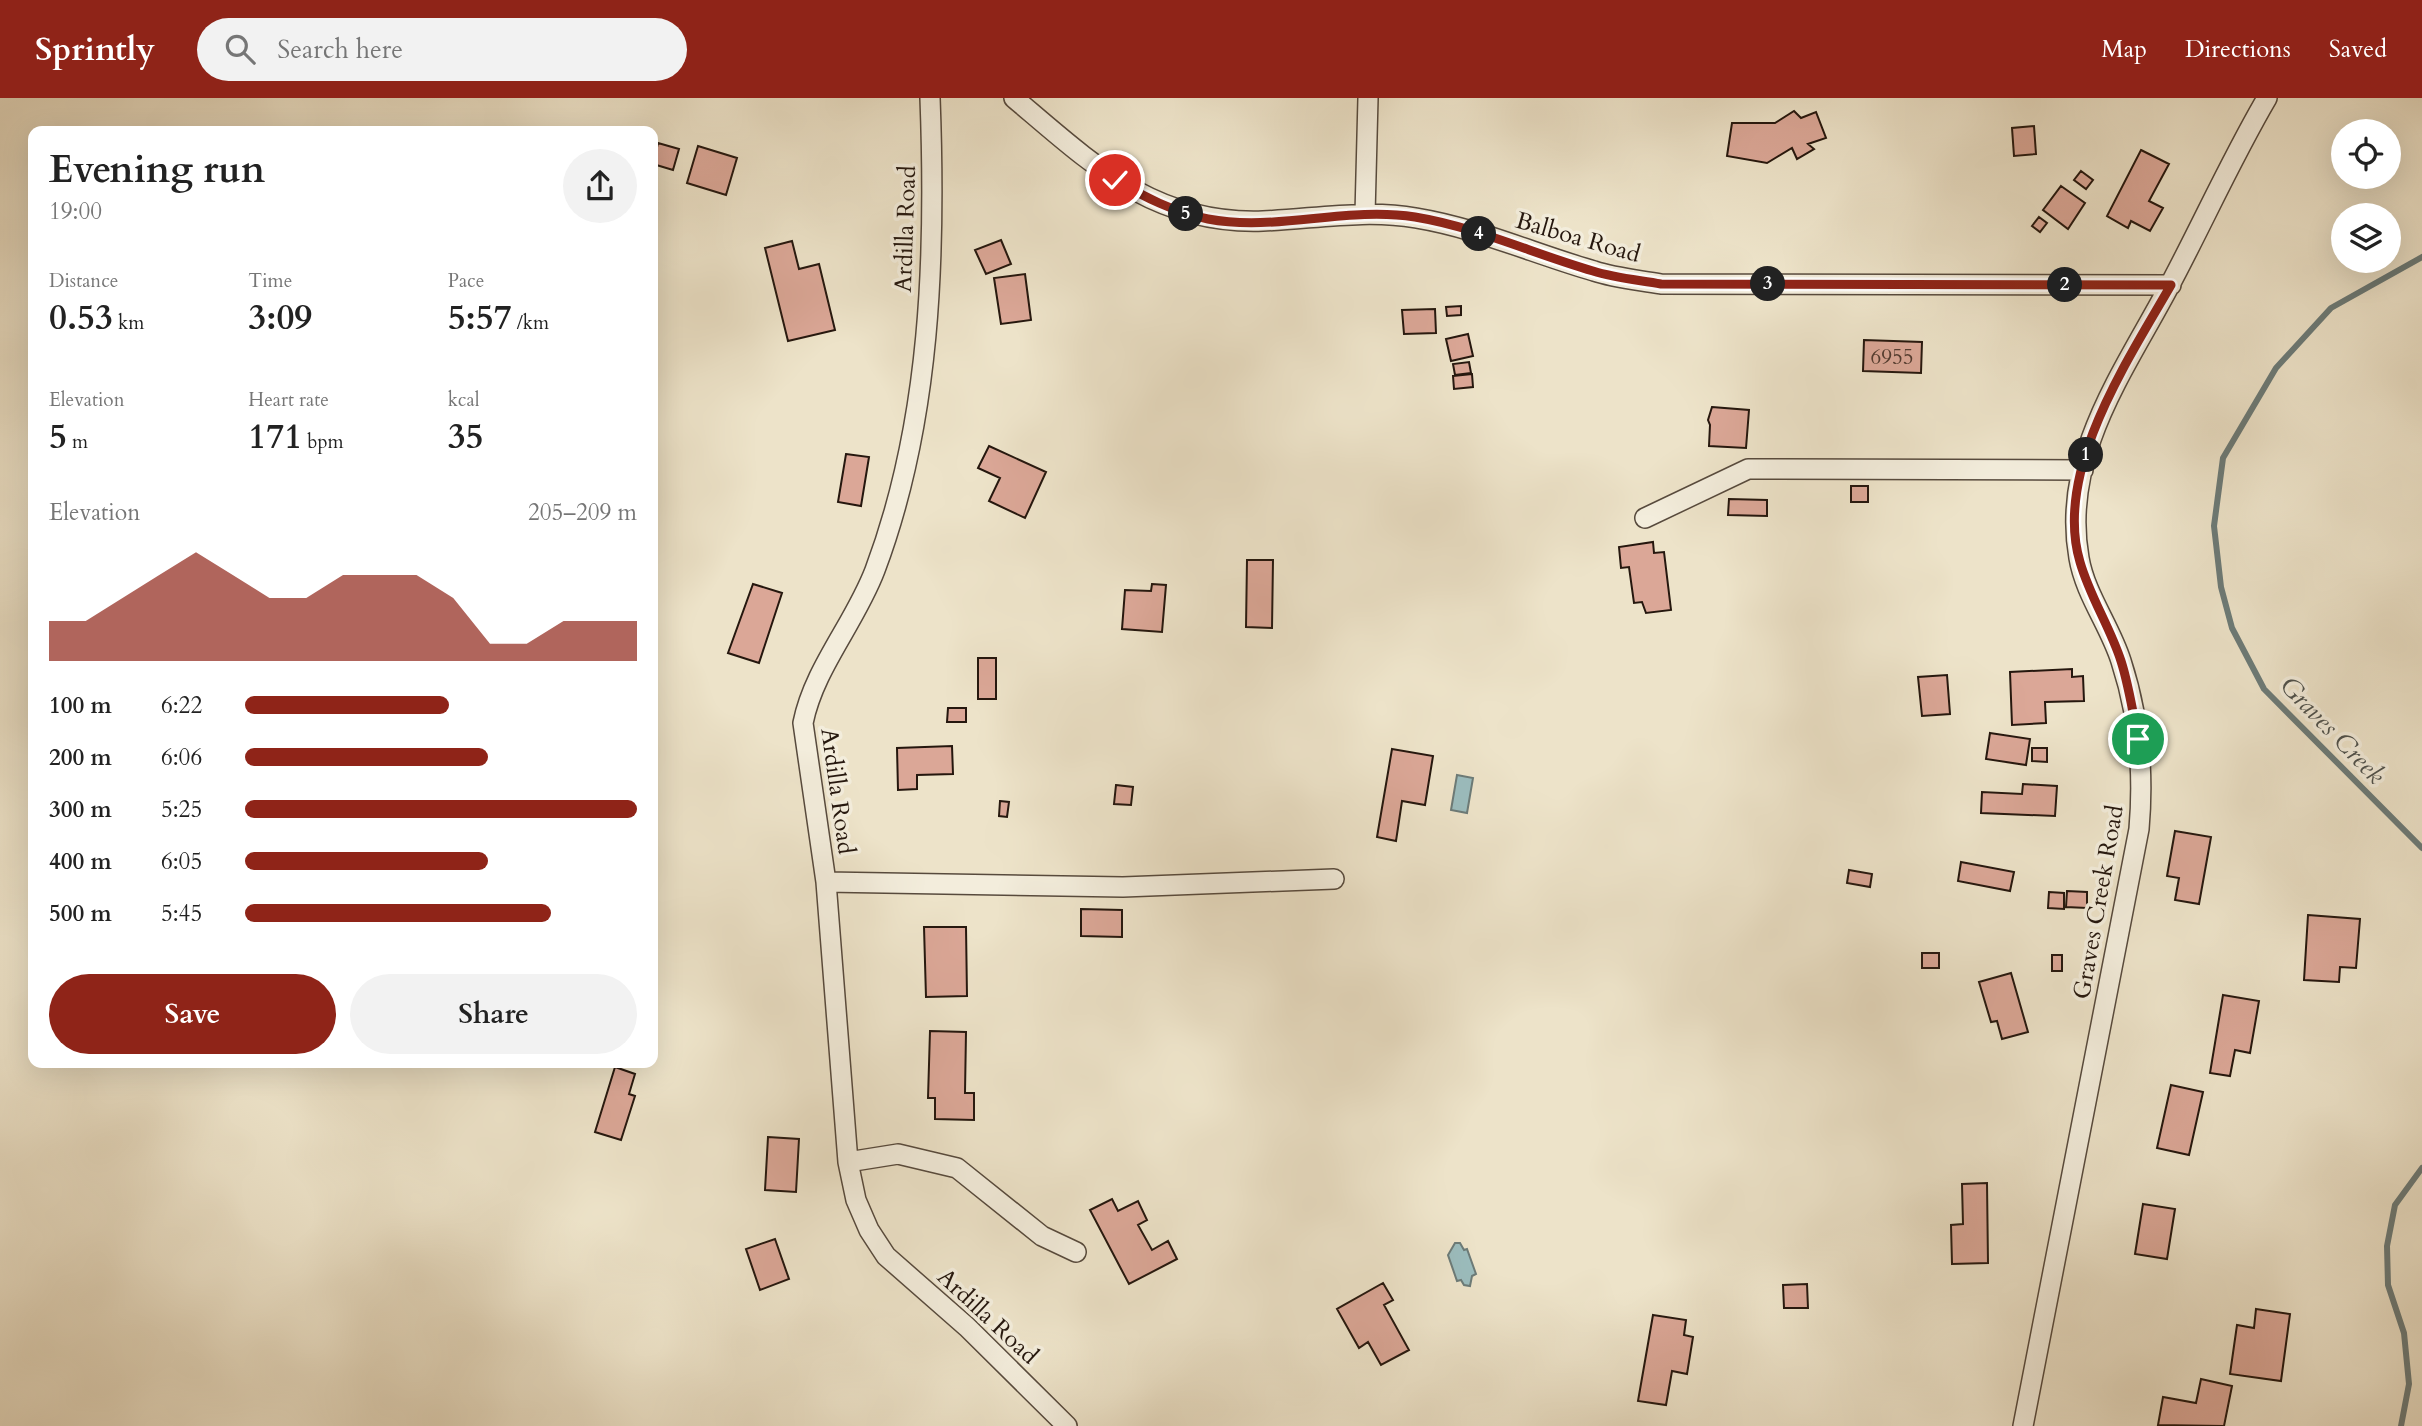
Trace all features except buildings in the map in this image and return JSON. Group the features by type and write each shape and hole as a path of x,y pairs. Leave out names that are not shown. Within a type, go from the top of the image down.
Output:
{"street":[{"name":"Ardilla Road","path":"930,98 934,206 916,412 904,480 874,572 834,654 808,696 803,723 826,882 848,1162 856,1200 869,1230 886,1256 967,1327 1067,1426"},
{"name":"Balboa Road","path":"1014,98 1115,180 1152,201 1178,211 1237,222 1365,214 1397,215 1442,223 1597,272 1661,284 2171,285"},
{"path":"1365,214 1368,98"},
{"name":"Graves Creek Road","path":"2023,1426 2139,829 2143,780 2138,739 2121,660 2079,560 2077,495 2089,444 2109,391 2171,285 2267,98"},
{"path":"1645,518 1748,469 2083,470"},
{"path":"826,882 1122,887 1334,879"},
{"path":"848,1162 898,1154 957,1168 1042,1236 1076,1252"}],"water":[{"path":"1457,775 1473,778 1467,813 1451,810"},
{"path":"1455,1243 1460,1243 1464,1250 1467,1249 1476,1274 1472,1276 1470,1286 1464,1285 1461,1280 1457,1281 1448,1255"}],"waterway":[{"name":"Graves Creek","path":"2422,257 2331,308 2276,368 2223,458 2214,526 2221,587 2232,628 2264,689 2422,848"},
{"name":"Graves Creek","path":"2401,1426 2409,1384 2404,1333 2388,1285 2387,1246 2395,1205 2422,1168"}],"route":[{"path":"1115,180 1152,201 1209,219 1237,222 1365,214 1418,218 1442,223 1597,272 1661,284 2171,285 2109,391 2089,444 2077,495 2079,560 2121,660 2138,739"}]}
